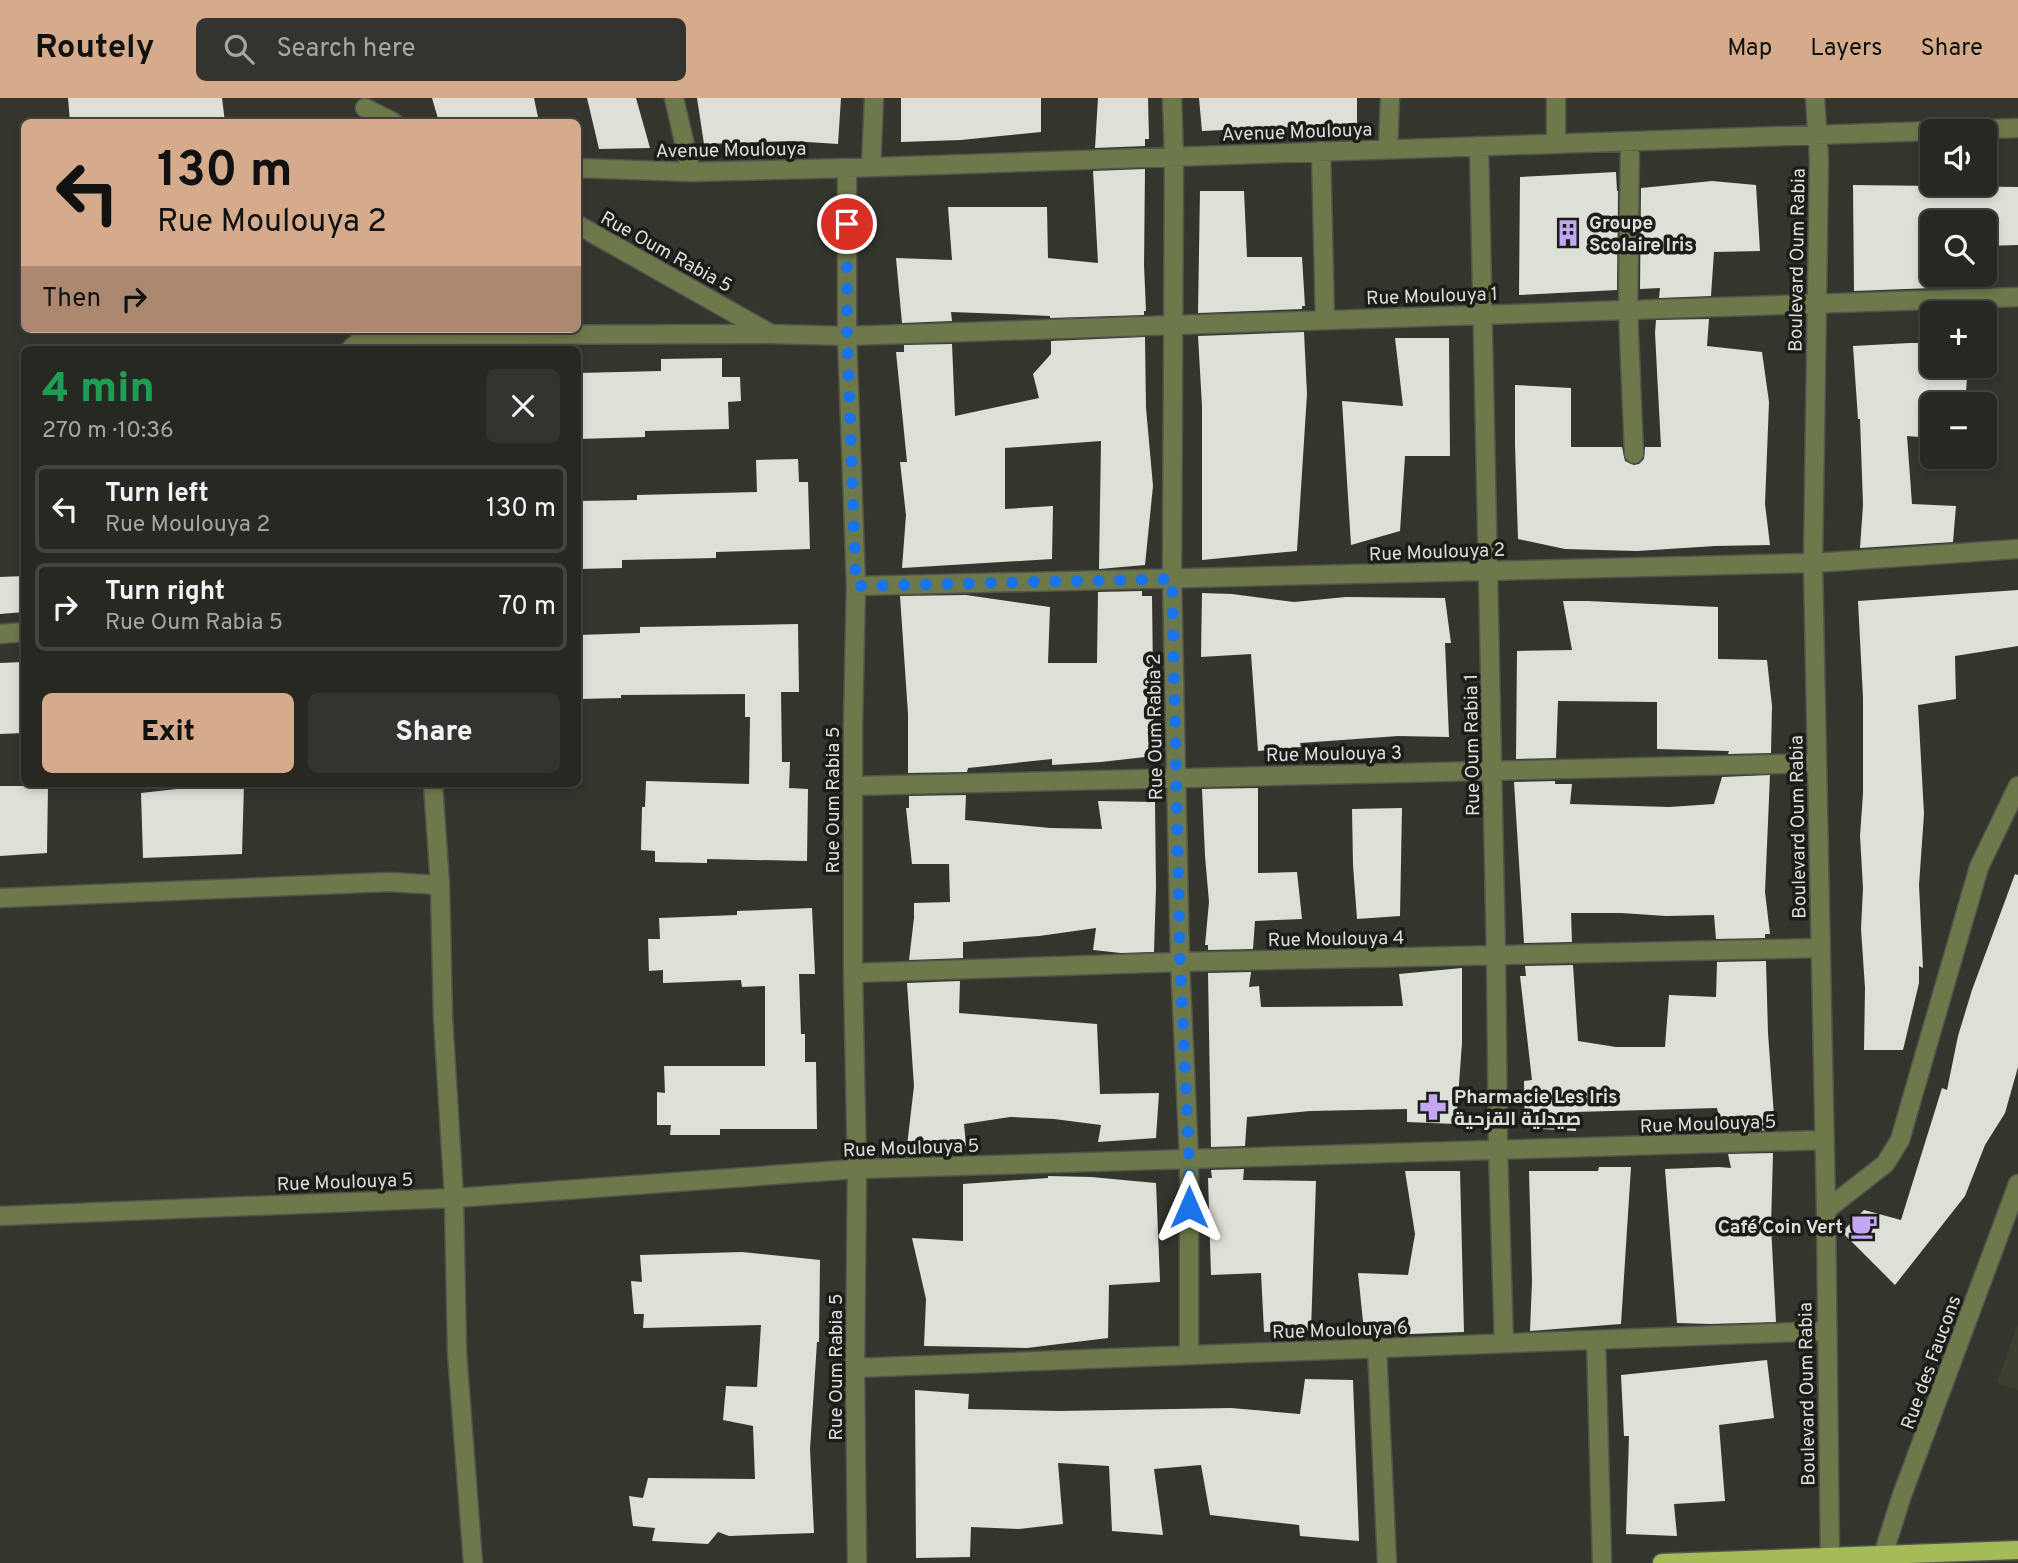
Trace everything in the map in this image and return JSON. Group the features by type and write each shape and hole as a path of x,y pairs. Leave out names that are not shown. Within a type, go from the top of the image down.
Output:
{"main road":[{"path":"1662,1563 1830,1559 2018,1550"}],"street":[{"path":"674,98 691,172"},
{"path":"871,167 874,98"},
{"name":"Rue Oum Rabia 2","path":"1172,98 1172,579 1180,962 1189,1158 1189,1355"},
{"path":"1388,149 1390,98"},
{"path":"1556,98 1556,143"},
{"name":"Boulevard Oum Rabia","path":"1815,98 1819,159 1813,563 1830,1559"},
{"path":"365,109 387,119"},
{"name":"Avenue Moulouya","path":"581,168 691,172 847,168 2018,128"},
{"path":"1630,141 1628,309 1634,453"},
{"name":"Rue Oum Rabia 1","path":"1479,146 1504,1343"},
{"path":"1321,151 1325,320"},
{"path":"847,168 847,336"},
{"name":"Rue Oum Rabia 5","path":"581,227 771,334 847,336 856,586 853,973 857,1169 857,1563"},
{"name":"Rue Moulouya 1","path":"847,336 2018,297"},
{"path":"352,346 368,337 771,334"},
{"name":"Rue Moulouya 2","path":"856,586 1813,563 2018,549"},
{"path":"0,634 21,632"},
{"name":"Rue Moulouya 3","path":"853,786 1817,763"},
{"path":"1826,1210 1885,1164 1900,1140 1979,867 2018,786"},
{"path":"433,787 454,1198 457,1353 473,1563"},
{"path":"0,898 389,882 440,885"},
{"name":"Rue Moulouya 4","path":"853,973 1180,962 1820,948"},
{"name":"Rue Moulouya 5","path":"0,1216 454,1198 857,1169 1824,1140"},
{"name":"Rue des Faucons","path":"1883,1555 1902,1495 2018,1184"},
{"name":"Rue Moulouya 6","path":"855,1368 1826,1331"},
{"path":"1596,1340 1602,1563"},
{"path":"1377,1348 1387,1563"}],"shaded area":[{"path":"2018,1324 2018,1390 1997,1382"}],"building":[{"path":"68,98 222,98 225,119 70,119"},
{"path":"432,98 534,98 538,119 438,119"},
{"path":"587,98 636,98 650,148 599,149"},
{"path":"697,98 841,98 838,144 792,141 704,144"},
{"path":"901,98 1041,98 1041,132 961,140 901,142"},
{"path":"1098,98 1148,98 1149,139 1145,139 1145,146 1095,148"},
{"path":"1199,98 1357,98 1357,124 1202,131"},
{"path":"1145,169 1144,315 1050,318 951,312 952,321 902,323 896,258 952,260 948,207 1047,207 1048,258 1098,263 1093,171"},
{"name":"Groupe Scolaire Iris","path":"1616,172 1617,290 1519,295 1520,177"},
{"path":"1712,181 1756,185 1760,251 1714,252 1711,296 1659,298 1660,288 1640,289 1641,188"},
{"path":"1853,185 1920,186 1920,196 1997,196 1997,187 2018,187 2018,245 1997,246 1997,210 1920,210 1920,287 1932,288 1854,291"},
{"path":"1200,191 1244,191 1247,257 1302,257 1305,306 1302,306 1302,309 1198,313"},
{"path":"1709,319 1707,346 1762,352 1769,402 1765,504 1770,545 1637,551 1565,549 1518,539 1515,385 1571,388 1571,447 1622,447 1625,461 1639,464 1644,459 1645,447 1661,447 1656,320"},
{"path":"1304,332 1307,394 1297,551 1202,560 1202,406 1198,336"},
{"path":"1145,337 1146,408 1153,486 1145,565 1099,569 1101,441 1005,448 1005,509 1053,506 1052,559 902,568 906,515 900,462 907,462 896,352 904,352 904,345 952,344 955,416 1039,398 1033,374 1051,354 1051,341"},
{"path":"1395,338 1449,338 1450,456 1405,456 1400,531 1351,545 1342,401 1403,406"},
{"path":"1920,343 1920,378 1967,378 1966,392 1920,392 1920,437 1907,436 1912,504 1956,506 1953,542 1860,548 1863,505 1860,419 1853,346"},
{"path":"722,358 722,377 740,377 741,401 728,402 729,429 645,431 645,437 581,439 581,373 661,371 661,359"},
{"path":"798,459 799,482 808,482 810,549 716,552 716,558 622,560 622,568 581,569 581,501 637,500 637,495 757,492 756,460"},
{"path":"21,576 21,612 0,614 0,577"},
{"path":"2018,590 2018,646 1955,656 1956,699 1918,705 1924,814 1919,885 1923,968 1919,966 1919,983 1903,1050 1864,1050 1865,988 1860,836 1863,698 1858,601"},
{"path":"1142,591 1142,596 1152,596 1154,756 1052,765 1052,759 968,768 967,772 908,773 908,714 900,596 966,595 1050,607 1048,663 1097,663 1098,592"},
{"path":"1202,593 1294,602 1346,597 1445,598 1451,643 1445,643 1449,737 1398,736 1300,743 1301,747 1258,751 1251,654 1201,657"},
{"path":"1563,601 1718,607 1718,659 1767,660 1772,706 1771,753 1728,754 1729,751 1657,749 1657,702 1558,701 1556,758 1516,759 1517,651 1572,650"},
{"path":"798,624 799,692 781,692 782,762 790,762 789,788 808,789 807,861 707,859 707,863 655,862 655,851 641,850 642,807 645,807 646,781 749,784 750,717 745,717 745,694 621,695 621,698 581,699 581,635 640,633 640,627"},
{"path":"21,662 21,733 0,734 0,663"},
{"path":"1770,775 1765,892 1770,934 1765,934 1765,938 1716,939 1714,915 1571,913 1572,942 1524,943 1514,782 1555,781 1555,784 1572,784 1570,804 1669,807 1714,804 1722,777"},
{"path":"0,786 48,787 47,853 0,856"},
{"path":"195,787 244,787 242,854 143,858 141,793"},
{"path":"1258,788 1258,873 1297,872 1302,919 1255,921 1253,949 1208,950 1208,945 1205,945 1209,902 1202,789"},
{"path":"966,795 965,820 1050,828 1102,829 1098,801 1155,802 1154,952 1093,950 1096,928 963,942 963,958 909,960 914,903 950,902 949,864 912,864 906,808 909,808 909,796"},
{"path":"1402,808 1400,916 1357,919 1352,809"},
{"path":"2015,874 2018,875 2018,1067 2005,1113 1985,1145 1965,1196 1895,1285 1842,1232 1864,1210 1901,1220 1942,1088 1947,1090 1958,1036 1972,990"},
{"path":"812,908 815,974 799,974 805,1062 816,1062 817,1129 720,1129 720,1135 670,1135 671,1125 657,1125 657,1092 665,1093 664,1066 765,1066 765,986 742,987 741,980 663,983 663,970 649,971 648,939 660,939 659,918"},
{"path":"1766,961 1775,1130 1722,1132 1717,1108 1575,1112 1576,1131 1525,1128 1524,1081 1532,1080 1520,976 1526,976 1525,966 1573,965 1578,1041 1616,1047 1665,1047 1669,995 1716,997 1717,962"},
{"path":"1462,968 1462,1043 1456,1124 1407,1122 1407,1109 1310,1111 1247,1117 1245,1146 1211,1147 1208,973 1251,972 1249,987 1259,986 1261,1007 1403,1006 1399,974"},
{"path":"960,981 959,1013 1097,1024 1100,1094 1159,1093 1156,1138 1098,1142 1101,1125 1010,1117 964,1124 966,1146 907,1146 914,1086 907,983"},
{"path":"1773,1153 1771,1226 1776,1322 1677,1323 1665,1169 1731,1168 1728,1154"},
{"path":"1599,1167 1631,1167 1621,1324 1530,1331 1532,1281 1529,1171 1598,1171"},
{"path":"1244,1169 1243,1180 1316,1181 1311,1331 1264,1332 1261,1273 1211,1275 1208,1178 1212,1178 1211,1170"},
{"path":"1405,1171 1460,1171 1464,1332 1411,1334 1364,1331 1358,1273 1408,1275 1415,1234"},
{"path":"1048,1176 1156,1183 1160,1282 1109,1285 1108,1338 1027,1348 924,1346 926,1299 912,1238 963,1241 963,1184"},
{"path":"742,1252 820,1260 819,1342 810,1449 814,1533 729,1536 718,1532 708,1544 652,1541 655,1528 633,1526 629,1496 643,1498 648,1478 755,1479 753,1426 723,1420 726,1386 757,1387 761,1325 643,1328 644,1314 634,1314 631,1281 642,1282 640,1255"},
{"path":"1767,1360 1774,1418 1719,1425 1725,1501 1674,1504 1677,1536 1626,1534 1629,1436 1624,1436 1621,1375"},
{"path":"1305,1379 1353,1380 1359,1541 1300,1536 1299,1525 1210,1515 1201,1465 1154,1469 1163,1535 1112,1531 1109,1466 1058,1463 1063,1524 1019,1529 971,1527 970,1557 916,1558 915,1390 969,1394 968,1409 1059,1411 1231,1408 1300,1414"}],"place":[{"name":"Groupe Scolaire Iris","path":"1568,233"},
{"name":"Pharmacie Les Iris صيدلية القزحية","path":"1433,1107"},
{"name":"Café Coin Vert","path":"1864,1226"}],"route":[{"path":"847,224 847,336 856,586 1172,579 1180,962 1189,1207"}]}
